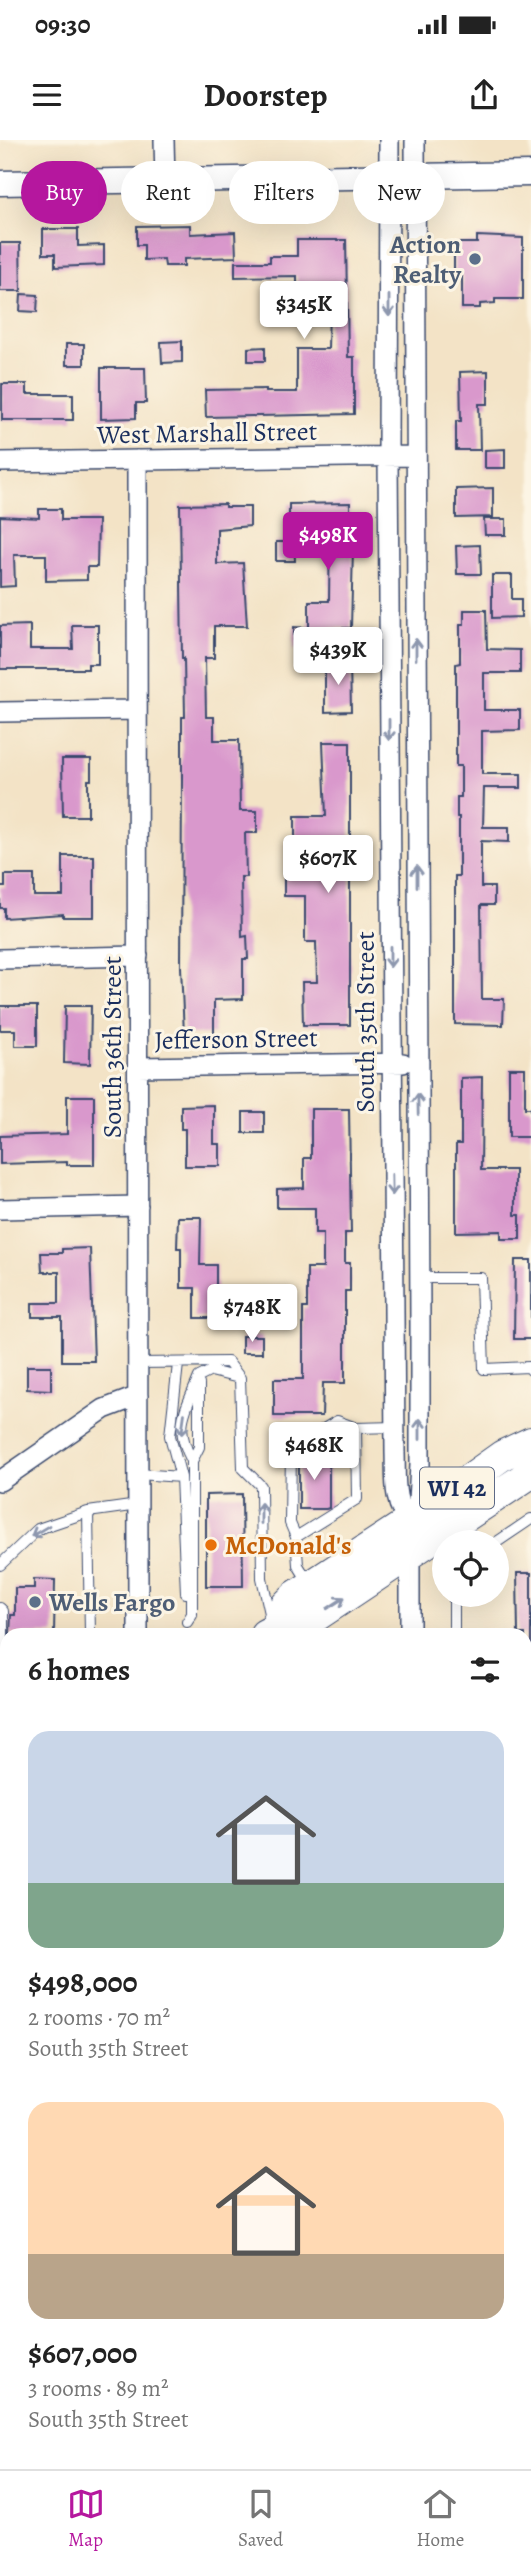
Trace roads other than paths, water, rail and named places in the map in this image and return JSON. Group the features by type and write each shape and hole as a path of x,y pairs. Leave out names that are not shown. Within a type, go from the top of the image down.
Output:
{"main road":[{"name":"WI 42","path":"272,1628 286,1605 311,1586 410,1521 503,1455 531,1442"},
{"name":"WI 42","path":"284,1628 312,1619 531,1473"}],"street":[{"path":"164,140 165,161"},
{"name":"South 35th Street","path":"389,140 390,161"},
{"name":"South 35th Street","path":"415,140 415,161"},
{"path":"445,176 531,174"},
{"path":"215,179 353,177"},
{"path":"0,183 121,181"},
{"name":"South 35th Street","path":"390,224 388,456 395,1427 396,1490 402,1513 410,1521"},
{"name":"South 35th Street","path":"410,1628 410,1521 418,1501 420,1278 415,224"},
{"name":"West Marshall Street","path":"0,462 416,456"},
{"name":"South 36th Street","path":"136,460 138,1628"},
{"path":"0,712 136,710"},
{"path":"0,958 138,956"},
{"name":"Jefferson Street","path":"138,1067 418,1063"},
{"path":"0,1209 138,1206"},
{"path":"0,1481 104,1409 138,1396"}],"lane":[{"path":"420,1278 481,1279 484,1369 529,1367 531,1370"},
{"path":"138,1363 228,1362 240,1378 243,1468 261,1486 262,1578 268,1628"},
{"path":"178,1364 170,1436 181,1477 187,1628"},
{"path":"192,1461 182,1443 181,1423 199,1377 211,1371 240,1378"},
{"path":"187,1622 192,1614 192,1461 199,1447 199,1377"},
{"path":"311,1586 298,1565 296,1537 290,1523 290,1449 337,1421 356,1428 395,1427"},
{"path":"296,1537 357,1499 356,1428"},
{"path":"138,1474 181,1477"},
{"path":"0,1565 38,1529 88,1511 138,1505"},
{"path":"88,1511 90,1628"},
{"path":"509,1534 531,1519"},
{"path":"454,1607 454,1628"},
{"path":"0,1608 3,1611 3,1628"}],"place":[{"name":"Action Realty","path":"475,259"},
{"name":"McDonald's","path":"211,1545"},
{"name":"Wells Fargo","path":"35,1602"}]}
